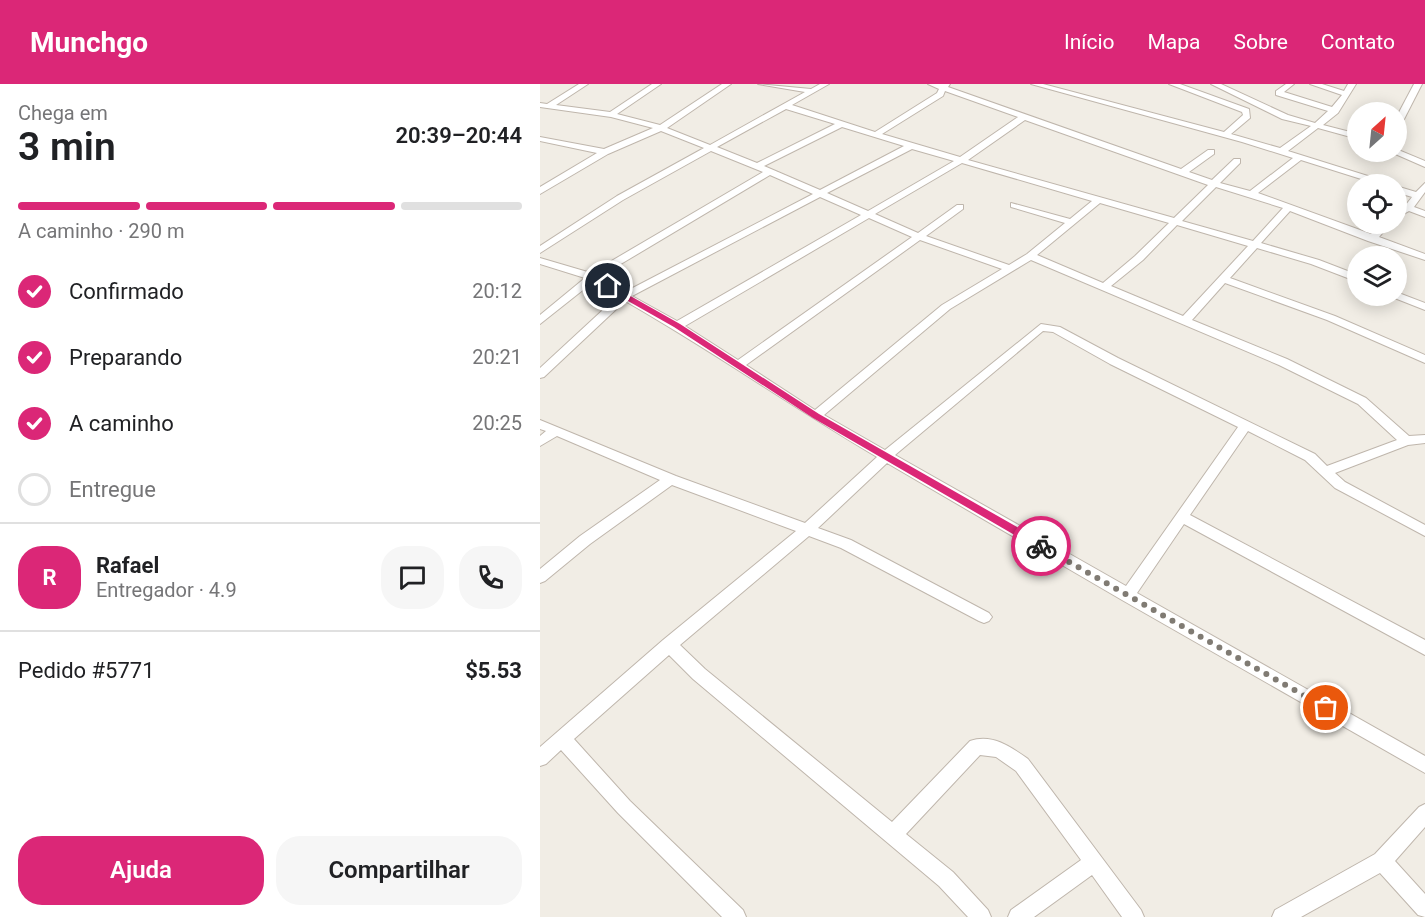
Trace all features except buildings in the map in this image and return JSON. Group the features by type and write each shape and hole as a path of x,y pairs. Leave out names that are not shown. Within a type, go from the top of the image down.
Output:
{"street":[{"path":"540,111 544,105 584,84"},
{"path":"611,115 657,84"},
{"path":"540,191 605,152 661,128 727,84"},
{"path":"762,84 813,91"},
{"path":"540,250 620,198 709,146 825,84"},
{"path":"932,84 945,85 1024,117 1214,184 1252,194 1425,258"},
{"path":"1035,84 1282,151 1353,174"},
{"path":"1173,84 1246,111 1247,116 1225,135"},
{"path":"1215,84 1286,117 1347,134"},
{"path":"1290,84 1279,93 1335,111"},
{"path":"1314,84 1347,94"},
{"path":"1282,151 1318,127 1335,111 1352,84"},
{"path":"1407,106 1418,84"},
{"path":"875,135 940,94 945,85"},
{"path":"544,105 611,115 661,128 770,171 916,236 1009,268"},
{"path":"786,106 911,146 1315,262 1347,275"},
{"path":"677,326 962,160 1024,117"},
{"path":"757,166 841,124"},
{"path":"541,140 605,152"},
{"path":"540,374 624,296 911,146"},
{"path":"1182,173 1211,152"},
{"path":"1407,156 1425,164"},
{"path":"1252,194 1300,157"},
{"path":"1104,287 1177,222 1237,161"},
{"path":"540,321 592,277 770,171"},
{"path":"1425,186 1408,208 1425,214"},
{"path":"1407,192 1416,195"},
{"path":"816,416 946,308 1030,256 1100,200"},
{"path":"1014,205 1072,222"},
{"path":"739,364 916,236 960,207"},
{"path":"1185,321 1257,246 1288,208"},
{"path":"1371,239 1376,234"},
{"path":"1030,256 1283,362 1362,401 1406,441"},
{"path":"540,261 592,277 739,364 816,416 1425,765"},
{"path":"1223,279 1331,318 1425,359"},
{"path":"1407,300 1425,307"},
{"path":"540,758 669,645 808,529 886,456 1041,327 1048,326 1310,457 1340,485 1425,531"},
{"path":"540,424 671,479 808,529 872,556 984,616"},
{"path":"1127,596 1245,426"},
{"path":"540,442 555,431"},
{"path":"1326,471 1406,441 1425,439"},
{"path":"540,577 585,540 671,479"},
{"path":"1182,517 1425,648"},
{"path":"669,645 699,674 946,879 981,917"},
{"path":"562,739 624,807 736,917"},
{"path":"893,834 976,747 986,746 1010,754 1022,765 1134,917"},
{"path":"1282,917 1382,861 1425,813"},
{"path":"1382,861 1425,908"},
{"path":"1018,917 1094,862"}],"way so far":[{"path":"1041,546 1326,708"}],"route":[{"path":"608,286 739,364 816,416 1041,546"}]}
